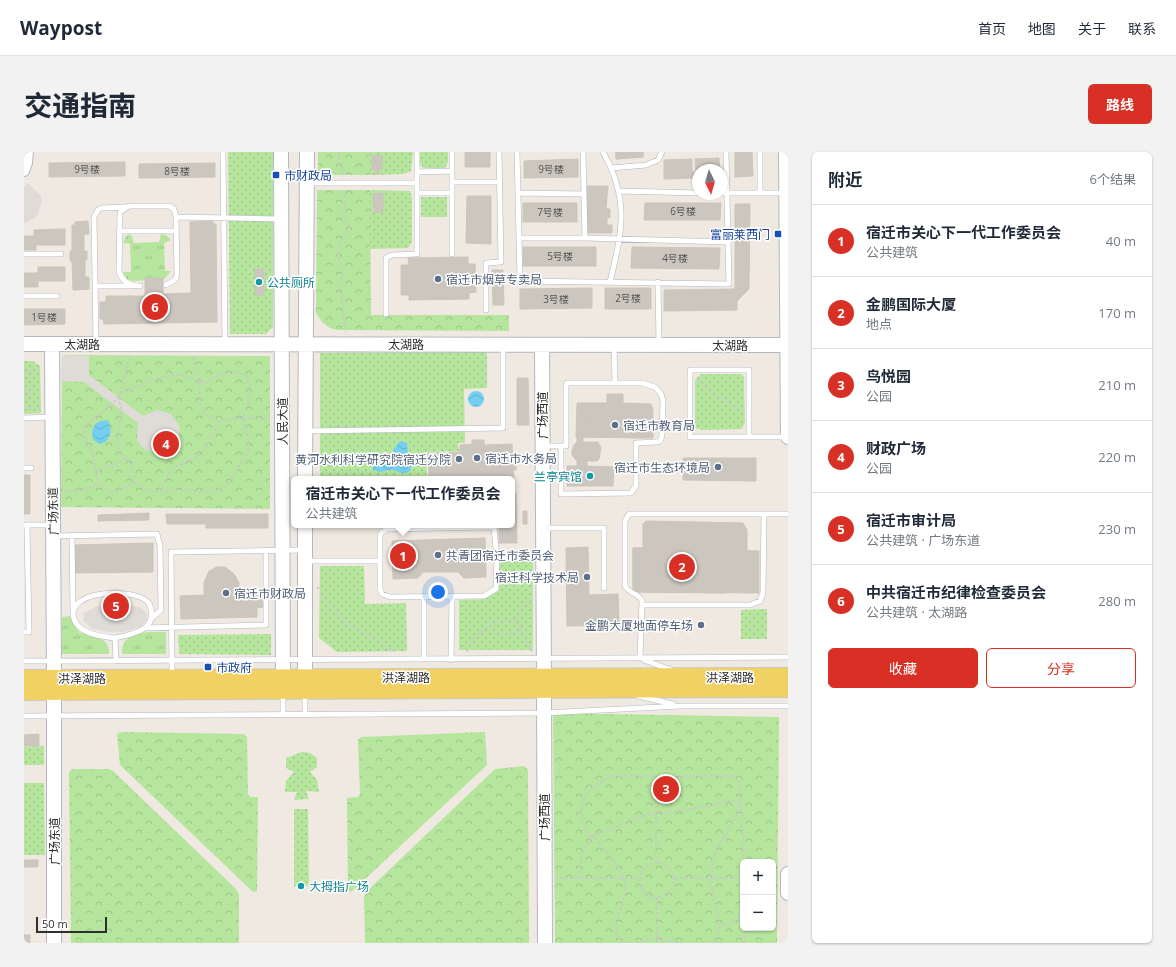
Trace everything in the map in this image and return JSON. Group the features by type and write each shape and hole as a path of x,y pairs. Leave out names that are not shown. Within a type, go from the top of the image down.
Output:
{"main road":[{"name":"洪泽湖路","path":"24,678 54,685 283,676"},
{"name":"洪泽湖路","path":"24,692 54,685 172,677 283,676 544,684 613,690 788,690"},
{"name":"洪泽湖路","path":"544,684 692,677 788,676"}],"street":[{"path":"24,171 28,163 28,152"},
{"name":"人民大道","path":"281,152 283,676"},
{"name":"人民大道","path":"305,476 307,152"},
{"path":"786,152 788,437"},
{"name":"太湖路","path":"24,344 788,345"},
{"name":"广场东道","path":"52,344 54,530 54,943"},
{"name":"广场西道","path":"542,345 543,597 539,659 544,684 545,943"},
{"path":"305,528 305,676"},
{"path":"788,874 788,893"}],"lane":[{"path":"223,152 224,344"},
{"path":"386,314 386,258 392,254 417,254 417,152"},
{"path":"452,152 452,254"},
{"path":"486,310 486,263 501,262 499,152"},
{"path":"517,152 520,281 729,284 728,200"},
{"path":"583,152 584,238"},
{"path":"603,152 620,191 622,214 620,239 610,282"},
{"path":"611,168 646,166 658,160 662,152"},
{"path":"726,152 727,164"},
{"path":"760,152 760,193"},
{"path":"417,172 452,171"},
{"path":"452,182 499,182"},
{"path":"306,183 417,183"},
{"path":"620,191 692,193"},
{"path":"417,193 452,193"},
{"path":"728,193 786,193"},
{"path":"518,194 584,194"},
{"path":"126,206 120,212 119,272 123,280 134,286"},
{"path":"96,344 94,222 96,213 101,208 126,206 169,206 174,209 176,217 177,274 175,280 166,285"},
{"path":"176,217 281,219"},
{"path":"119,231 176,231"},
{"path":"519,238 584,238 728,242"},
{"path":"24,254 61,254"},
{"path":"658,282 659,345"},
{"path":"95,286 140,286"},
{"path":"24,296 57,296"},
{"path":"305,431 503,428 503,345"},
{"path":"614,345 615,383"},
{"path":"749,437 750,370 690,370 690,437 749,437 788,437"},
{"path":"542,446 561,446 566,446 567,383 648,384 659,390 663,400 663,432 660,441 636,443 635,489 631,493 561,494 561,446"},
{"path":"26,418 52,413"},
{"path":"24,468 31,468"},
{"path":"639,658 642,606 641,598 627,590 625,586 625,521 629,514 788,514"},
{"path":"642,606 750,605 760,601 763,593 764,515"},
{"path":"24,632 30,632 25,525 72,535 157,534 160,546 161,610 153,617 150,624 144,628 132,634 116,638 99,636 82,629 74,617 73,612 72,535"},
{"path":"438,528 387,529 382,532 380,536 380,589 382,594 390,598 484,596 496,588 497,560 496,532 494,528"},
{"path":"543,528 604,528 604,588"},
{"path":"144,628 266,625 266,550"},
{"path":"172,677 171,552 282,550 305,556 380,561"},
{"path":"497,560 543,558"},
{"path":"73,612 80,602 93,596 128,594 140,596 149,603 153,617"},
{"path":"451,660 452,596"},
{"path":"424,597 424,659"},
{"path":"116,638 116,661"},
{"path":"24,661 172,661 283,676 305,676 408,660 424,659 788,657"},
{"path":"639,658 692,677"},
{"path":"283,676 283,714"},
{"path":"305,676 305,714"},
{"path":"613,690 680,706"},
{"path":"24,716 544,713 680,706 788,706"}],"path":[{"path":"339,152 339,159 345,183 344,212 348,226 337,250 342,269 341,295 346,323 345,344"},
{"path":"98,484 94,458 85,439 84,428 92,419 113,404 120,394 133,344"},
{"path":"190,344 199,381 200,401 204,412 209,418 218,421 243,418 282,420"},
{"path":"690,370 711,393 749,416"},
{"path":"24,371 52,371"},
{"path":"28,371 28,385 24,390 28,394"},
{"path":"120,394 129,388 163,376 186,376 199,381 207,382 219,375 237,372 246,375 251,390 243,418 243,425 246,430 249,443 248,454 228,484 216,491 196,492 187,489 153,492 135,482"},
{"path":"26,418 28,409 28,394 32,390 28,385"},
{"path":"118,397 122,411 117,437 119,450 132,465 135,482"},
{"path":"24,409 52,413"},
{"path":"161,492 169,472 176,466 186,464 207,446 218,421"},
{"path":"96,471 119,463 125,458"},
{"path":"98,484 112,492 121,490 135,482"},
{"path":"53,490 69,492 82,491 98,484"},
{"path":"318,587 343,620 408,660"},
{"path":"516,621 524,604 543,597"},
{"path":"466,659 468,645 481,631 487,627 510,620 516,621 539,659"},
{"path":"481,631 502,635 522,631"},
{"path":"629,943 620,937 616,930 616,922 626,893 623,878 615,863 592,837 582,822 584,800 591,788 602,780 613,776 733,776 738,781 741,802 744,859"},
{"path":"656,776 656,862"},
{"path":"578,878 583,851 592,837 599,832 613,828 637,817 727,801 741,802"},
{"path":"711,943 718,934 719,927 711,878 720,843 727,834 741,802"},
{"path":"656,862 669,867 674,878 671,889 667,894 657,897 646,893 640,884 643,869 656,862"},
{"path":"545,878 640,878"},
{"path":"674,878 740,878"},
{"path":"657,897 657,943"},
{"path":"719,927 740,920"},
{"path":"744,943 745,931"},
{"path":"636,943 657,937 678,943"}],"green space":[{"path":"228,152 273,152 273,327 266,334 230,334"},
{"path":"318,152 370,152 370,175 318,175"},
{"path":"370,152 413,152 411,171 404,174 370,175"},
{"path":"420,152 448,152 448,162 445,168 423,168 420,163"},
{"path":"317,190 370,190 371,315 509,315 509,331 338,330 330,328 322,322 316,313"},
{"path":"370,190 410,191 412,198 412,242 408,248 370,249"},
{"path":"421,197 447,197 447,217 421,217"},
{"path":"131,234 134,243 159,242 161,234 166,235 171,240 164,243 165,271 171,271 164,279 133,281 127,279 123,272 131,272 130,244 123,243 126,236"},
{"path":"487,352 487,388 464,389 465,443 458,443 459,451 426,452 427,476 320,476 320,353"},
{"path":"62,355 270,356 270,509 61,507"},
{"path":"24,361 33,361 40,366 41,413 24,414"},
{"path":"701,374 741,374 744,377 745,422 742,429 702,430 695,428 695,380"},
{"path":"533,561 533,650 459,650 459,600 484,599 496,591 499,562"},
{"path":"320,566 364,566 365,604 406,603 407,651 337,652 319,638"},
{"path":"767,609 767,639 741,639 741,610"},
{"path":"70,616 79,632 100,638 104,641 109,648 109,654 62,654 62,617"},
{"path":"149,632 166,632 166,654 122,654 122,648 126,640 130,637"},
{"path":"271,634 271,655 179,654 178,635"},
{"path":"553,713 779,717 777,943 555,943"},
{"path":"121,732 244,734 247,737 248,794 250,797 258,797 257,891 253,892 120,765 117,734"},
{"path":"485,732 487,765 351,892 348,890 347,798 358,797 360,794 358,740 361,737"},
{"path":"44,746 44,765 24,765 24,747"},
{"path":"302,752 310,753 317,758 317,767 310,772 317,780 319,792 306,791 309,799 294,800 297,792 285,792 286,781 294,772 286,768 286,758"},
{"path":"524,766 528,770 529,943 365,943 364,898 366,892 495,769"},
{"path":"72,769 109,769 113,771 235,888 239,894 239,943 71,943 69,772"},
{"path":"24,783 44,783 45,855 24,855"},
{"path":"294,809 308,809 309,887 301,883 294,887"}],"shaded area":[{"path":"28,183 41,196 42,202 37,216 24,224 24,188"},
{"path":"62,355 89,356 89,375 143,416 157,410 171,414 180,427 178,441 174,448 160,454 146,450 140,445 137,438 138,423 84,382 61,381"},
{"path":"125,603 141,608 147,614 147,620 140,627 123,632 111,632 93,629 83,621 84,613 95,607"}],"water":[{"path":"476,391 482,393 484,399 482,405 476,407 470,405 468,399 470,393"},
{"path":"108,420 111,431 110,435 106,441 99,444 93,439 92,432 95,424"},
{"path":"400,441 407,443 408,455 413,463 410,471 403,473 392,470 380,472 375,471 372,465 376,463 387,464 393,460 394,449"}],"building":[{"path":"465,152 490,152 490,167 465,167"},
{"path":"616,152 643,152 643,157 616,159"},
{"path":"616,152 643,152 643,157 616,159"},
{"path":"735,152 752,152 753,176 735,177"},
{"path":"372,155 382,155 382,170 379,170 379,174 375,174 375,169 372,169"},
{"path":"719,158 720,164 695,164 695,159"},
{"path":"578,159 578,177 524,178 524,161"},
{"path":"692,159 692,178 664,179 664,160"},
{"path":"125,162 125,176 49,177 49,163"},
{"path":"215,163 215,177 139,178 139,164"},
{"path":"587,186 608,186 606,209 610,209 610,218 607,217 607,225 612,225 612,233 587,233"},
{"path":"383,193 383,212 374,213 373,194"},
{"path":"467,196 491,196 491,244 466,243"},
{"path":"523,203 577,203 577,222 523,222"},
{"path":"645,203 721,203 720,220 644,220"},
{"path":"735,204 750,204 749,289 735,289"},
{"path":"88,221 89,234 84,234 84,251 87,251 87,260 85,260 85,277 89,277 89,289 73,290 72,261 70,261 70,251 72,251 72,225 75,225 75,222"},
{"path":"213,221 213,224 216,224 217,322 104,324 103,319 100,319 100,302 106,302 106,296 145,296 145,278 163,278 163,294 191,293 190,222"},
{"path":"65,229 65,245 36,245 36,250 24,250 24,236 34,236 34,230"},
{"path":"523,247 596,247 596,266 523,266"},
{"path":"632,247 720,248 719,269 631,268"},
{"name":"宿迁市烟草专卖局","path":"468,257 468,264 475,264 476,292 469,293 469,299 409,300 409,295 401,295 401,265 409,265 408,258"},
{"path":"38,267 65,267 65,281 38,281 38,287 24,287 24,273 38,273"},
{"name":"公共厕所","path":"255,269 264,269 264,295 255,295"},
{"path":"492,270 503,270 504,305 493,305"},
{"path":"592,288 592,308 520,309 520,289"},
{"path":"605,288 651,288 651,309 605,309"},
{"path":"737,289 737,310 664,311 664,290"},
{"path":"737,289 749,289 737,301"},
{"path":"24,309 65,309 65,324 24,325"},
{"path":"517,378 528,378 529,425 517,425"},
{"path":"607,394 623,394 623,403 651,404 653,410 653,438 576,437 577,403 607,403"},
{"path":"588,416 643,417 643,438 588,437"},
{"path":"577,437 583,437 583,442 577,442"},
{"path":"472,440 484,440 484,445 512,444 513,462 516,462 516,470 513,470 514,476 429,476 428,453 460,452 460,445 472,444"},
{"path":"577,442 598,442 601,448 599,459 597,461 577,461 572,455 572,451"},
{"path":"683,458 756,458 756,481 683,480"},
{"name":"兰亭宾馆","path":"577,461 587,461 587,466 614,467 613,486 567,486 567,466 577,466"},
{"path":"24,475 30,475 30,514 24,514"},
{"path":"516,493 517,543 499,543 499,528 515,528"},
{"path":"523,511 527,511 527,524 523,524"},
{"path":"149,513 149,520 98,521 98,515"},
{"path":"166,514 206,514 206,524 167,524"},
{"path":"206,514 268,514 268,528 206,528"},
{"path":"646,521 743,523 747,530 747,550 732,550 732,588 725,593 640,592 636,590 633,586 633,548 643,548 643,524"},
{"path":"485,538 486,577 464,578 458,572 423,572 418,578 393,579 392,541"},
{"path":"153,543 153,572 75,573 74,545"},
{"path":"588,547 589,595 618,594 619,625 567,626 566,548"},
{"path":"633,548 759,551 759,593 633,592"},
{"path":"217,567 225,567 234,574 239,583 239,596 262,595 263,607 257,608 257,617 181,619 180,596 204,595 204,583 209,571"},
{"path":"39,734 39,746 24,746 24,735"},
{"path":"24,860 38,860 38,867 24,867"},
{"path":"24,935 30,935 30,943 24,943"}],"place":[{"name":"市财政局","path":"276,175"},
{"name":"富丽莱西门","path":"778,234"},
{"name":"宿迁市烟草专卖局","path":"438,279"},
{"name":"公共厕所","path":"259,282"},
{"name":"中共宿迁市纪律检查委员会","path":"155,307"},
{"name":"宿迁市教育局","path":"615,425"},
{"name":"财政广场","path":"166,444"},
{"name":"宿迁市水务局","path":"477,458"},
{"name":"黄河水利科学研究院宿迁分院","path":"459,459"},
{"name":"宿迁市生态环境局","path":"718,467"},
{"name":"兰亭宾馆","path":"590,476"},
{"name":"共青团宿迁市委员会","path":"438,555"},
{"name":"宿迁市关心下一代工作委员会","path":"403,556"},
{"name":"金鹏国际大厦","path":"682,567"},
{"name":"宿迁科学技术局","path":"587,577"},
{"name":"宿迁市财政局","path":"226,593"},
{"name":"宿迁市审计局","path":"116,606"},
{"name":"金鹏大厦地面停车场","path":"701,625"},
{"name":"市政府","path":"208,667"},
{"name":"鸟悦园","path":"666,789"},
{"name":"大拇指广场","path":"301,886"}]}
